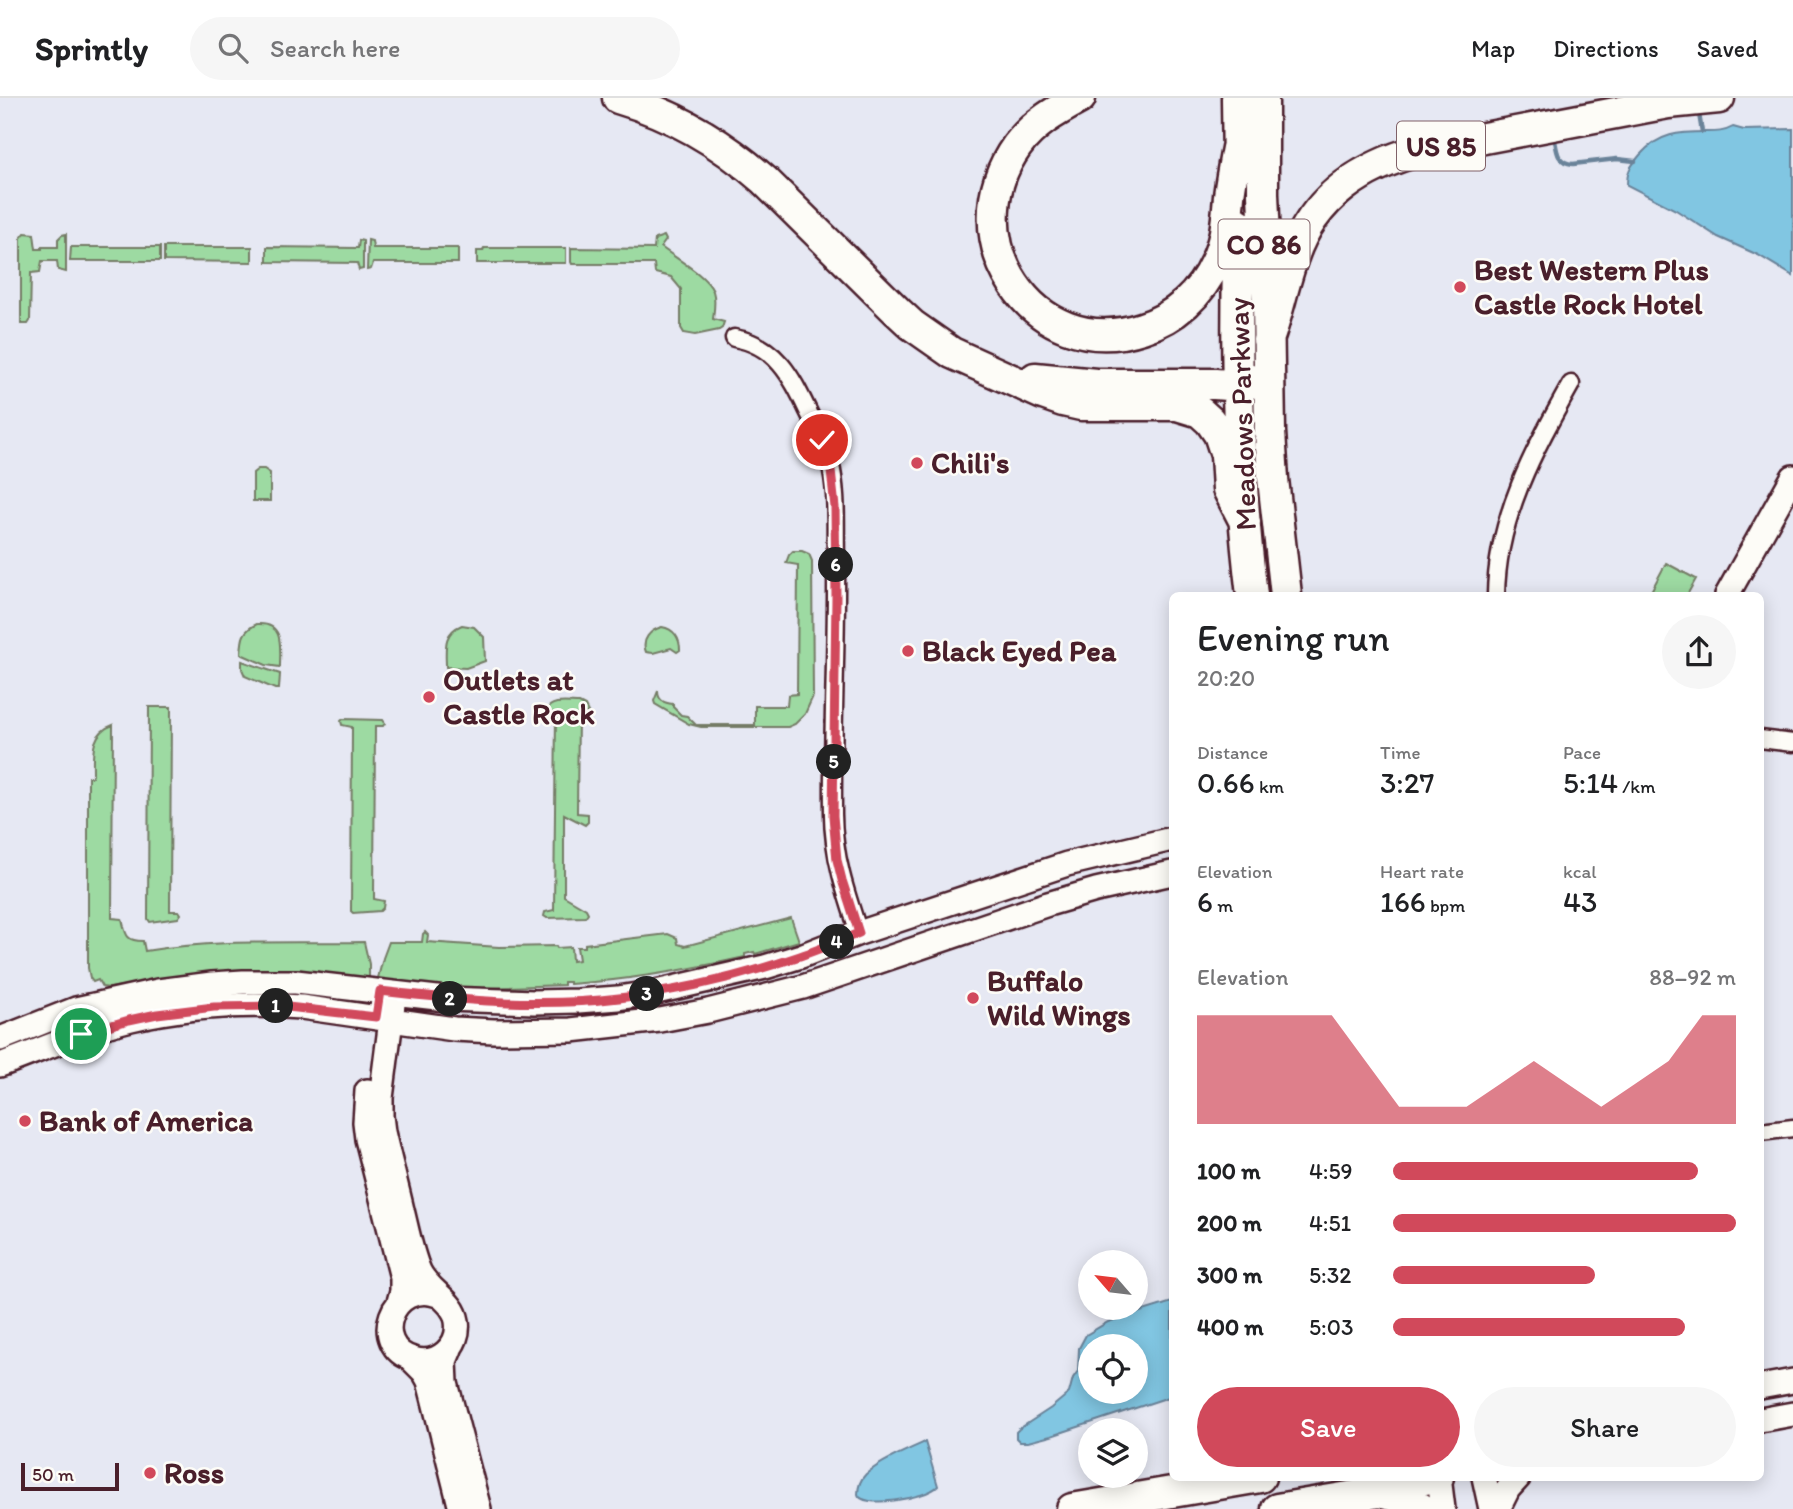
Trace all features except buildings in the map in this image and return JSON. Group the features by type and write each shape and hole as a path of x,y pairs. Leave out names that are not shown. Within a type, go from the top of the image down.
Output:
{"highway":[{"path":"618,98 669,117 706,136 731,153 764,180 912,325 952,353 1043,394 1081,405 1177,405 1200,412 1219,433 1226,455 1227,489 1245,522"},
{"path":"1080,98 1042,120 1017,147 999,183 993,222 1000,258 1006,272 1030,304 1058,324 1077,331 1114,335 1150,326 1175,312 1198,290 1211,272 1226,229 1229,193 1250,148 1237,98"},
{"name":"CO 86","path":"1263,98 1250,148 1264,238 1268,347"},
{"name":"US 85","path":"1268,347 1293,255 1305,231 1330,198 1371,168 1422,150 1668,103 1719,98"},
{"name":"Meadows Parkway","path":"1250,148 1240,205 1237,343 1241,484 1252,592"},
{"path":"999,374 1097,384 1239,386 1251,383 1258,377 1268,347"},
{"name":"Meadows Parkway","path":"1268,347 1273,480 1286,592"},
{"path":"1072,1509 1236,1481"},
{"path":"1277,1509 1379,1492 1416,1481"},
{"path":"1379,1492 1403,1498 1422,1509"}],"main road":[{"path":"1729,592 1793,477"},
{"path":"0,1039 76,1009 125,997 186,987 265,981 313,983 446,999 578,1002 618,998 692,985 765,967 1068,864 1169,840"},
{"path":"0,1065 81,1034 129,1020 186,1009 279,1006 494,1031 618,1026 708,1012 814,984 1048,904 1169,874"},
{"path":"388,992 365,1105 365,1122 402,1278 399,1302 390,1319 390,1334 396,1348 425,1372 429,1381 461,1509"},
{"path":"383,1018 383,1132 414,1258 426,1284 450,1306 456,1317 457,1335 445,1361 446,1383 479,1509"},
{"path":"399,1302 414,1293 438,1296"},
{"path":"411,1359 428,1361 450,1349"},
{"path":"1764,1386 1793,1381"},
{"path":"1764,1419 1793,1414"},
{"path":"1440,1481 1443,1509"},
{"path":"1485,1481 1492,1509"},
{"path":"1498,1509 1505,1493 1516,1481"}],"street":[{"path":"734,338 771,354 786,370 822,440 830,462 835,507 836,585 833,816 837,860 859,933"},
{"path":"1496,592 1500,552 1511,507 1530,460 1571,384"},
{"path":"1764,739 1793,743"},
{"path":"1764,1132 1793,1128"}],"green space":[{"path":"25,233 34,234 36,249 58,247 58,239 66,234 66,272 58,270 57,261 42,261 40,272 31,273 30,321 28,324 21,324 21,238"},
{"path":"664,236 666,240 661,247 697,273 713,291 713,319 724,322 719,330 695,335 684,333 681,328 681,289 671,277 655,273 654,264 571,262 571,248 654,249 655,239"},
{"path":"359,240 363,241 363,269 359,270 357,263 267,262 267,247 358,248"},
{"path":"368,240 372,241 373,248 458,248 458,263 373,263 371,269 367,270"},
{"path":"71,247 160,247 160,261 70,261"},
{"path":"164,247 252,247 252,262 164,261"},
{"path":"484,248 566,248 566,263 477,263 477,251 483,251"},
{"path":"258,469 270,473 270,501 253,501 253,473"},
{"path":"793,551 809,554 812,561 813,696 805,714 788,727 701,727 689,724 655,704 658,691 662,701 673,704 681,715 687,716 696,725 755,725 755,706 787,706 788,695 797,694 798,565 786,563"},
{"path":"1666,563 1696,579 1689,592 1651,592"},
{"path":"257,624 266,624 277,632 280,667 266,665 241,654 244,636 248,629"},
{"path":"462,625 474,627 484,637 485,661 466,668 446,667 448,637"},
{"path":"662,627 676,635 680,650 677,652 671,648 646,652 645,643 648,636"},
{"path":"242,661 280,674 279,689 245,676"},
{"path":"556,703 579,703 585,706 588,712 578,714 577,813 588,814 588,822 585,825 564,814 564,896 586,909 588,913 585,917 547,918 544,916 545,912 554,910 556,714 546,711"},
{"path":"149,707 171,707 170,911 179,911 181,914 178,918 150,922 148,919"},
{"path":"343,719 383,720 385,723 383,726 375,726 374,899 384,901 380,911 351,911 352,727 342,725"},
{"path":"113,725 112,918 122,919 130,938 143,941 145,951 227,943 364,942 369,980 246,972 185,975 110,988 102,987 98,980 93,982 88,968 88,777 93,774 94,745 100,733"},
{"path":"791,918 799,941 755,954 745,954 745,957 658,974 570,984 564,982 564,985 481,988 377,982 389,942 422,942 425,932 428,935 427,942 499,947 571,947 572,961 579,960 577,947 585,947 585,944 668,934 677,938 678,944 685,946"}],"water":[{"path":"1733,127 1744,130 1793,129 1793,276 1627,185 1632,165 1647,148 1662,138 1678,133 1720,131"},
{"path":"1169,1303 1169,1397 1148,1404 1148,1334 1088,1334 1114,1320 1148,1320 1148,1310"},
{"path":"1078,1371 1078,1404 1148,1404 1105,1418 1078,1418 1078,1427 1020,1442 1016,1438 1016,1432 1069,1393"},
{"path":"925,1442 938,1486 921,1495 894,1500 870,1501 858,1494 861,1481 872,1469"}],"waterway":[{"path":"1699,114 1702,132"},
{"path":"1555,140 1559,156 1564,162 1573,164 1617,159 1635,161"}],"place":[{"name":"Best Western Plus Castle Rock Hotel","path":"1460,287"},
{"name":"Chili's","path":"917,463"},
{"name":"Black Eyed Pea","path":"908,651"},
{"name":"Outlets at Castle Rock","path":"429,697"},
{"name":"Buffalo Wild Wings","path":"973,998"},
{"name":"Bank of America","path":"25,1121"},
{"name":"Ross","path":"150,1473"}],"route":[{"path":"81,1034 157,1014 214,1007 302,1007 376,1017 380,991 485,1001 578,1002 618,998 692,985 765,967 802,956 859,933 837,860 833,816 835,507 830,462 822,440"}]}
